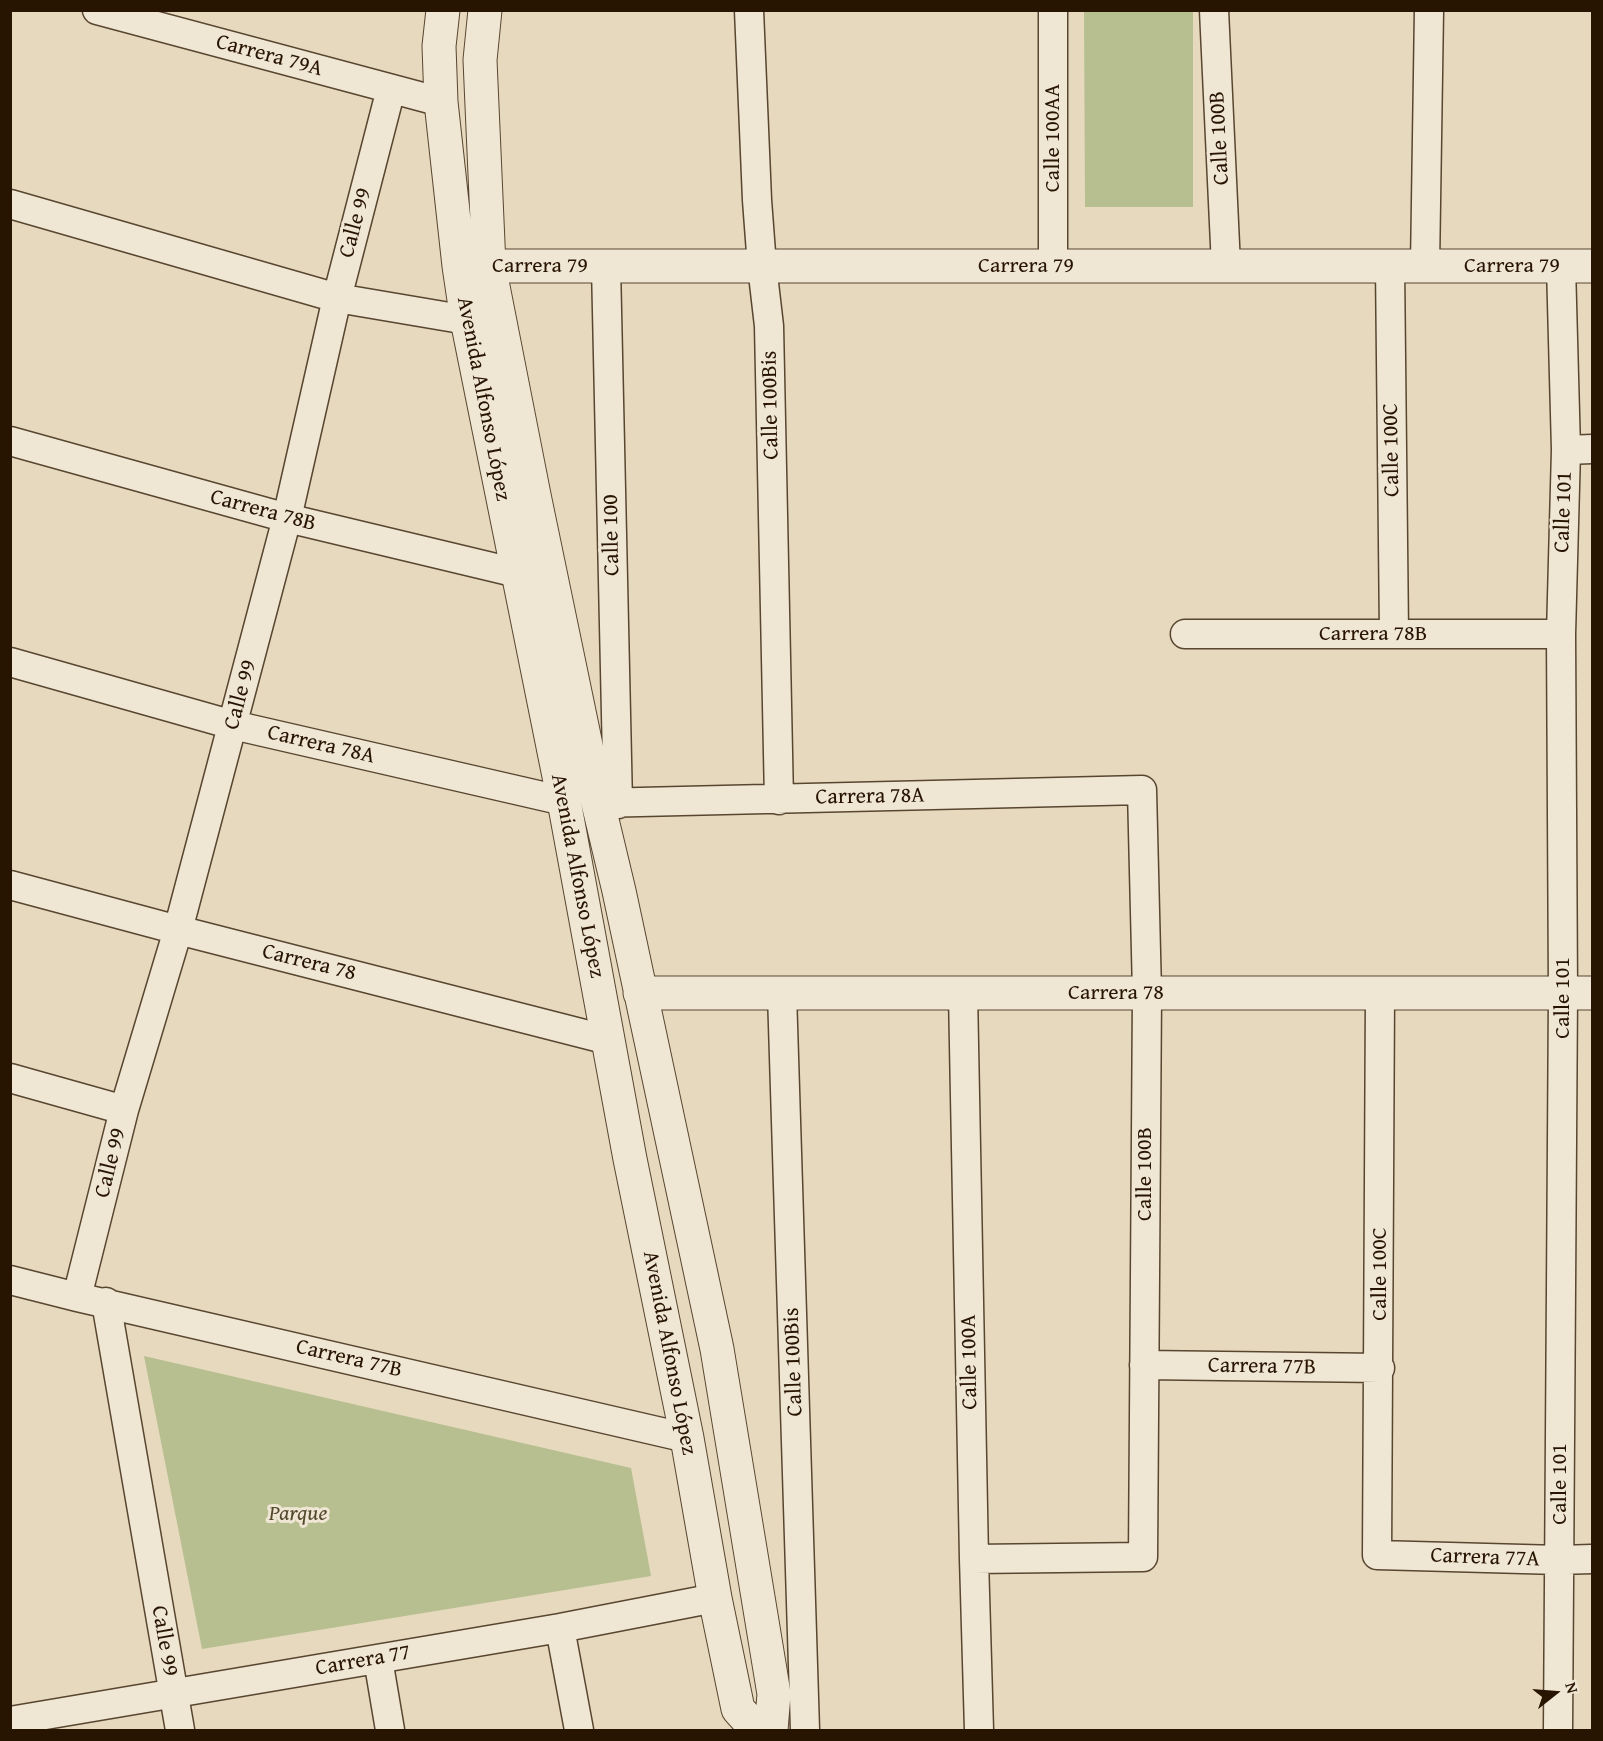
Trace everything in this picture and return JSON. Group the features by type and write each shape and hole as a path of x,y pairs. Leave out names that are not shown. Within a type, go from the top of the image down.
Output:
{"street":[{"name":"Carrera 79A","path":"97,10 441,102"},
{"name":"Avenida Alfonso López","path":"443,10 439,46 441,102 474,266 531,484 576,692 608,803 640,993 717,1349 774,1694 771,1731"},
{"name":"Avenida Alfonso López","path":"485,10 480,60 474,266 467,320 564,801 630,1159 687,1438 738,1709 757,1731"},
{"name":"Calle 100Bis","path":"749,10 757,200 769,326 779,800"},
{"name":"Calle 100AA","path":"1053,10 1053,266"},
{"name":"Calle 100B","path":"1214,10 1226,266"},
{"path":"1425,266 1429,10"},
{"name":"Calle 99","path":"77,1297 124,1110 178,930 287,519 337,298 391,89"},
{"path":"10,204 337,298 467,320"},
{"name":"Carrera 79","path":"474,266 1577,266"},
{"name":"Calle 100","path":"606,266 608,803"},
{"name":"Calle 100C","path":"1390,266 1394,634"},
{"name":"Calle 101","path":"1558,1731 1559,1560 1578,993 1560,634 1579,450 1577,266"},
{"name":"Carrera 78B","path":"10,441 287,519 517,573"},
{"name":"Carrera 78B","path":"1185,634 1560,634"},
{"name":"Carrera 78A","path":"10,662 233,725 564,801"},
{"name":"Calle 100B","path":"974,1559 1143,1557 1147,993 1142,790"},
{"name":"Carrera 78A","path":"608,803 1142,790"},
{"name":"Carrera 78","path":"10,885 608,1040"},
{"name":"Carrera 78","path":"640,993 1578,993"},
{"name":"Calle 100Bis","path":"782,993 806,1731"},
{"name":"Calle 100A","path":"963,993 979,1731"},
{"name":"Calle 100C","path":"1377,1554 1380,1368 1380,993"},
{"path":"10,1078 124,1110"},
{"name":"Carrera 77B","path":"10,1280 687,1438"},
{"name":"Calle 99","path":"106,1302 180,1731"},
{"name":"Carrera 77B","path":"1144,1365 1380,1368"},
{"name":"Carrera 77A","path":"1377,1554 1593,1559"},
{"name":"Carrera 77","path":"10,1721 560,1628 716,1598"},
{"path":"560,1628 579,1731"},
{"path":"378,1659 390,1731"}],"green space":[{"path":"1084,11 1193,11 1193,207 1085,207"},
{"name":"Parque","path":"144,1356 631,1468 651,1576 202,1649"}]}
